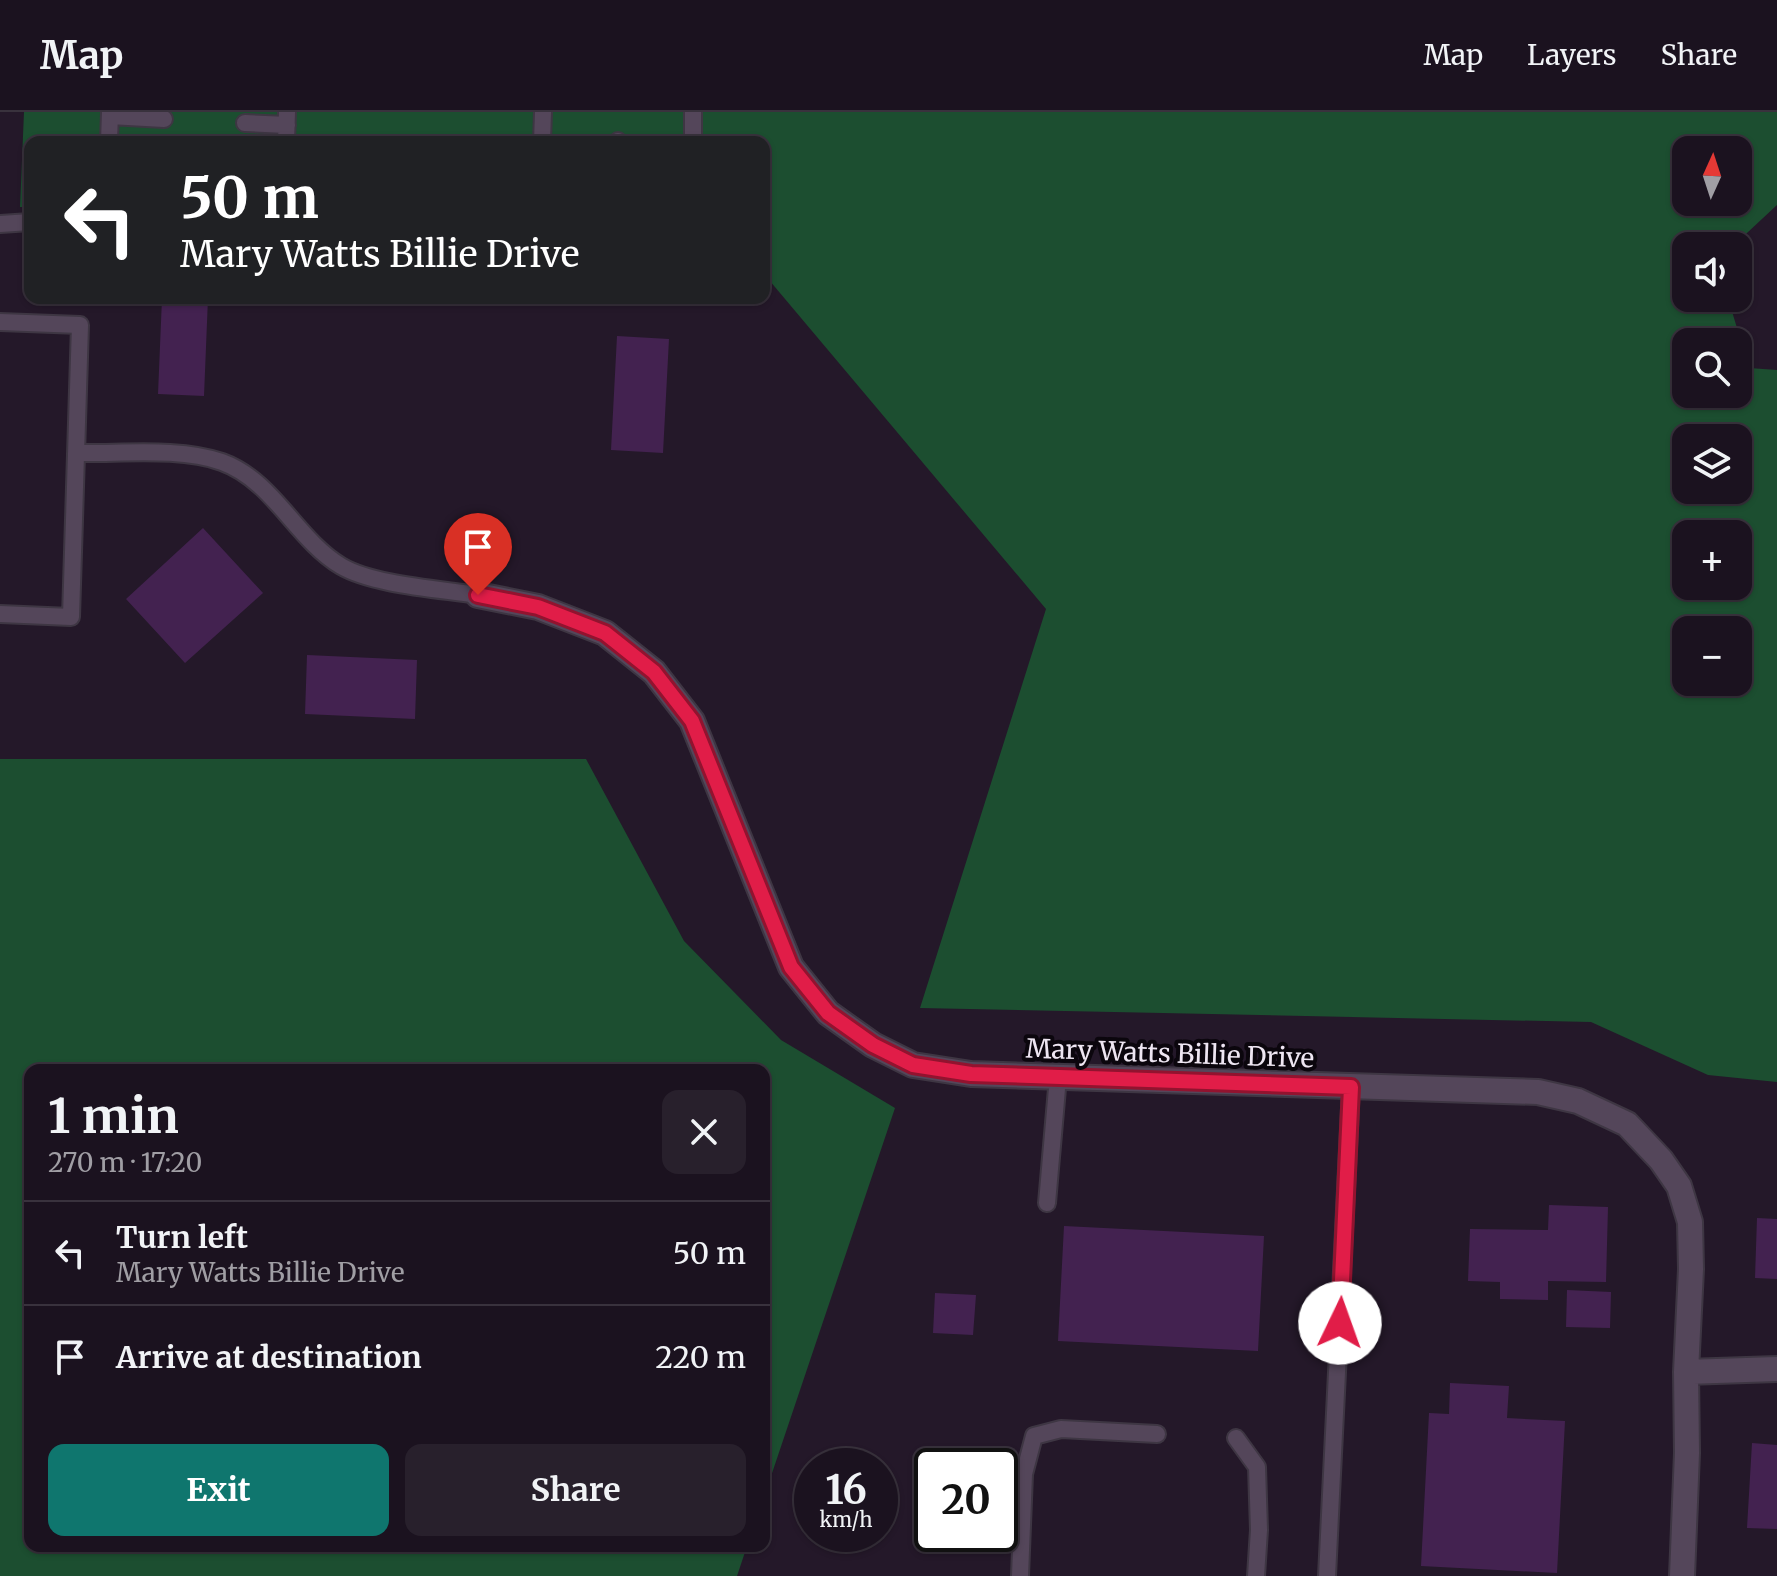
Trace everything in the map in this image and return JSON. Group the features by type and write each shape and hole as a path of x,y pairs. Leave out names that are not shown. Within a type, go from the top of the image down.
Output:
{"street":[{"name":"Mary Watts Billie Drive","path":"478,595 538,607 605,633 654,672 692,721 791,967 828,1013 873,1045 913,1065 971,1074 1538,1092 1578,1101 1627,1124 1661,1160 1679,1186 1690,1222 1682,1576"},
{"path":"1686,1372 1777,1369"}],"lane":[{"path":"542,136 543,112"},
{"path":"693,112 693,136"},
{"path":"109,136 110,114 164,119"},
{"path":"245,123 287,126"},
{"path":"0,224 24,222"},
{"path":"0,322 80,325 71,617 0,614"},
{"path":"76,453 194,455 224,463 260,484 310,540 341,566 369,577 478,595"},
{"path":"1047,1203 1058,1077"},
{"path":"1327,1576 1351,1087"},
{"path":"1020,1576 1024,1474 1034,1436 1061,1429 1157,1434"},
{"path":"1236,1438 1257,1467 1259,1530 1256,1576"}],"green space":[{"path":"24,112 1777,112 1777,205 1748,232 1672,232 1672,312 1732,312 1737,328 1672,328 1672,408 1752,408 1752,368 1777,370 1777,1082 1708,1075 1591,1022 920,1008 1046,609 770,281 770,136 24,136 24,207 20,207"},
{"path":"0,759 586,759 684,941 781,1040 895,1108 770,1479 770,1064 24,1064 24,1552 745,1552 737,1576 0,1576"}],"building":[{"path":"162,304 208,304 204,396 158,394"},
{"path":"617,336 669,339 663,453 611,450"},
{"path":"203,528 263,593 185,663 126,599"},
{"path":"307,655 417,660 415,719 305,714"},
{"path":"1549,1205 1608,1207 1606,1282 1548,1281 1548,1300 1500,1299 1500,1282 1468,1281 1470,1229 1548,1230"},
{"path":"1757,1218 1777,1219 1777,1279 1755,1278"},
{"path":"1064,1226 1264,1236 1258,1351 1058,1341"},
{"path":"1567,1290 1611,1292 1610,1328 1566,1327"},
{"path":"935,1293 976,1295 973,1335 933,1333"},
{"path":"1450,1383 1509,1386 1507,1418 1565,1421 1557,1573 1421,1566 1429,1413 1449,1414"},
{"path":"1752,1443 1777,1445 1777,1529 1747,1528"}],"route":[{"path":"478,595 538,607 605,633 654,672 692,721 791,967 828,1013 873,1045 913,1065 971,1074 1351,1087 1340,1323"}]}
